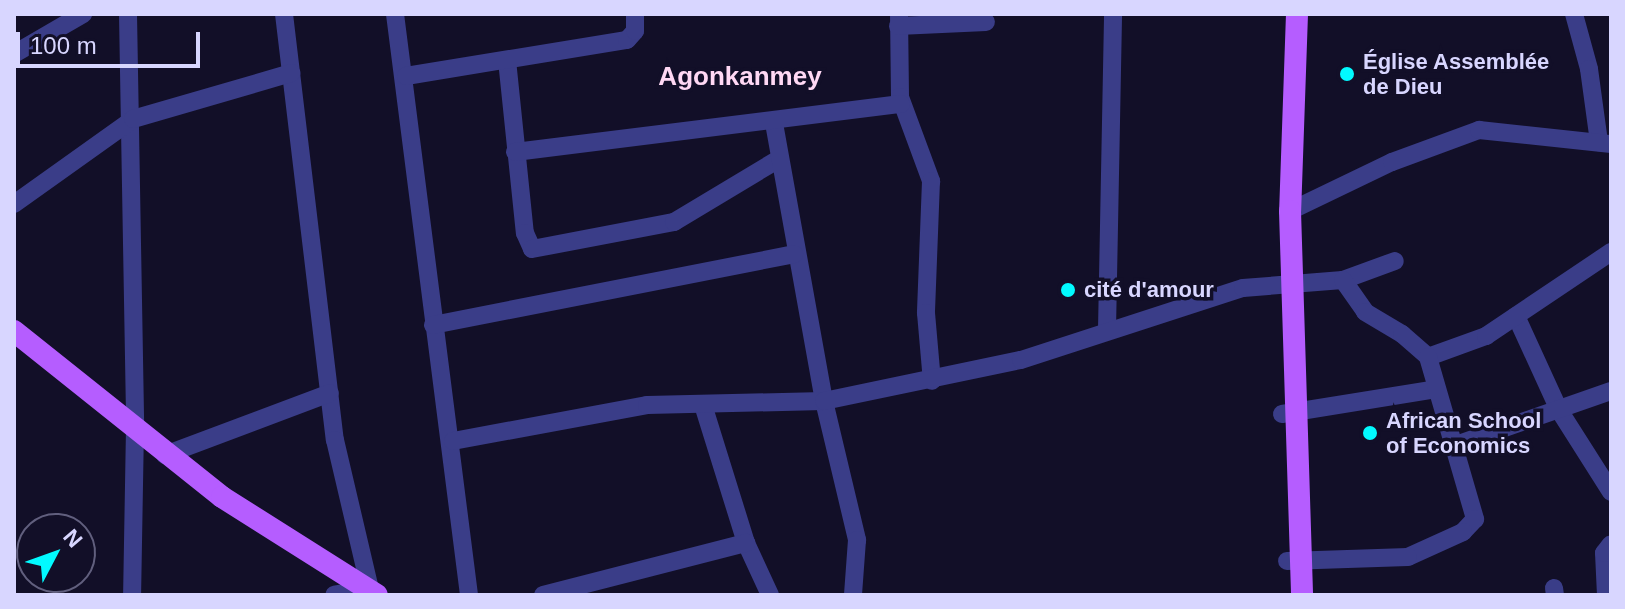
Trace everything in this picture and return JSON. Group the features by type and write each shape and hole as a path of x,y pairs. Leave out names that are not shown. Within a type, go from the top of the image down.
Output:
{"main road":[{"path":"1282,14 1290,211 1285,283"},
{"path":"1297,14 1287,105 1285,283 1294,561 1302,595"},
{"path":"14,331 165,455 374,592"},
{"path":"1288,595 1294,561"}],"street":[{"path":"14,54 83,14"},
{"path":"128,14 133,119 135,428 132,595"},
{"path":"284,14 335,440 374,592 334,595"},
{"path":"395,14 406,76 433,325 453,441 469,595"},
{"path":"406,76 627,40 635,31 635,14"},
{"path":"1107,330 1113,14"},
{"path":"1290,211 1392,162 1479,130 1605,143 1574,14"},
{"path":"932,381 926,313 931,181 901,104 899,20 986,22"},
{"path":"507,60 527,245 542,250 674,222 779,159"},
{"path":"14,204 133,119 291,73"},
{"path":"515,152 774,123 901,104"},
{"path":"774,123 794,254 857,540 853,595"},
{"path":"433,325 794,254"},
{"path":"1428,357 1486,336 1610,254"},
{"path":"453,441 647,405 704,408 824,401 932,381 1032,357 1196,300 1285,283 1343,280 1395,261"},
{"path":"1294,561 1408,557 1472,526 1474,513 1428,357 1412,341 1365,312 1343,280"},
{"path":"1516,316 1559,410 1611,492"},
{"path":"1287,413 1436,389"},
{"path":"1453,446 1611,391"},
{"path":"165,455 330,393"},
{"path":"704,408 746,543 770,595"},
{"path":"543,595 746,543"},
{"path":"1606,595 1604,553 1611,544"}],"place":[{"name":"Église Assemblée de Dieu","path":"1347,74"},
{"name":"cité d'amour","path":"1068,290"},
{"name":"African School of Economics","path":"1370,433"}],"district":[{"name":"Agonkanmey","path":"740,77"}]}
